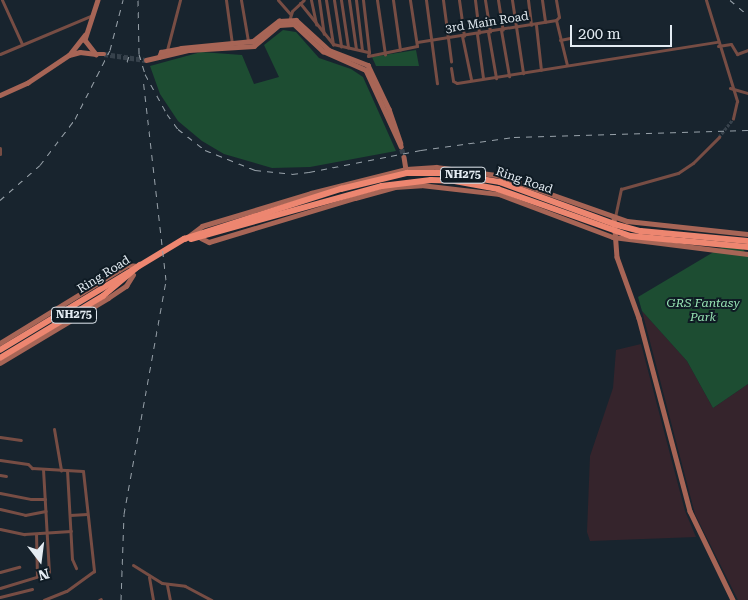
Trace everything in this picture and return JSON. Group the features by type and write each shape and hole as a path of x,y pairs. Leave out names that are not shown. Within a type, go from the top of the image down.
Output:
{"highway":[{"name":"Ring Road","path":"0,350 139,265 182,241 341,189 406,171 445,173 500,182 614,231 641,231 748,242"},
{"name":"Ring Road","path":"182,241 201,238 382,186 431,180 455,181 498,189 614,231 647,238 748,247"},
{"name":"Ring Road","path":"0,358 70,317 132,275 139,265"}],"street":[{"path":"2,0 22,44"},
{"path":"0,95 40,76 69,55 87,31 98,0"},
{"path":"159,57 167,50 180,0"},
{"path":"226,0 232,44"},
{"path":"241,0 248,42"},
{"path":"167,50 248,42 257,39 278,21 289,18 306,27 329,50 364,62 377,81 400,136 402,147 366,70 327,53 289,18 278,0"},
{"path":"146,60 200,49 254,46 289,18 304,0"},
{"path":"311,0 316,24"},
{"path":"319,0 324,35"},
{"path":"326,0 333,44"},
{"path":"334,0 341,46"},
{"path":"341,0 348,47"},
{"path":"348,0 356,49"},
{"path":"356,0 362,50"},
{"path":"363,0 369,54 364,62"},
{"path":"377,0 385,54"},
{"path":"393,0 400,50"},
{"path":"300,3 333,44 362,50 369,54 385,54 415,47 417,42 410,0"},
{"path":"426,0 437,83"},
{"path":"442,0 451,62"},
{"path":"459,0 471,80"},
{"path":"474,0 483,78"},
{"path":"485,0 496,78"},
{"path":"498,0 509,76"},
{"path":"512,0 523,73"},
{"path":"528,0 542,70"},
{"path":"542,0 545,22"},
{"path":"556,0 560,40 566,66"},
{"path":"706,0 730,88 737,101 733,119"},
{"path":"0,54 93,14"},
{"name":"3rd Main Road","path":"417,42 516,28 557,19"},
{"path":"87,31 87,44 96,54"},
{"path":"560,40 570,38"},
{"path":"451,68 454,83 717,44 731,44 737,54 748,50"},
{"path":"69,55 80,52 104,54"},
{"path":"730,88 748,93"},
{"path":"719,137 704,154 678,173 620,189 614,217 614,231 621,271 639,318 690,510 733,600"},
{"path":"0,148 0,154"},
{"path":"404,157 406,171 460,168 497,175 614,217 654,226 748,234"},
{"path":"614,231 748,254"},
{"path":"0,344 128,265 139,265"},
{"path":"0,364 126,286 132,275"},
{"path":"54,429 61,470"},
{"path":"0,437 21,440"},
{"path":"0,460 43,469 83,471 94,571 66,590 44,600"},
{"path":"43,469 49,572"},
{"path":"67,470 71,531 76,568"},
{"path":"0,476 6,476"},
{"path":"0,493 31,500 45,498"},
{"path":"0,510 25,515 46,511"},
{"path":"70,515 87,514"},
{"path":"0,530 36,534 71,531"},
{"path":"0,588 37,576 36,534"},
{"path":"133,565 149,577 167,585 185,586 211,600"},
{"path":"0,572 19,567"},
{"path":"149,577 154,600"},
{"path":"167,585 170,600"},
{"path":"0,598 32,589"}],"shaded area":[{"path":"642,311 687,361 713,408 748,384 748,600 738,600 695,514"},
{"path":"641,344 685,511 696,537 590,541 587,532 590,456 613,388 616,350"}],"green space":[{"path":"283,30 296,32 319,58 351,69 363,77 396,151 310,167 272,168 224,154 202,141 178,121 160,94 150,66 201,52 242,55 254,84 279,77 264,45"},
{"path":"416,50 419,66 376,66 372,57"},
{"name":"GRS Fantasy Park","path":"722,247 742,248 748,256 748,384 713,408 687,361 642,311 638,297"}],"tunnel":[{"path":"104,54 146,60"},
{"path":"719,137 733,119"},
{"path":"402,149 404,157"}],"railway":[{"path":"0,200 40,165 75,119 110,50 123,0"},
{"path":"138,0 139,54 145,74 167,114 178,129 205,150 255,170 292,174 309,172 421,150 514,137 748,130"},
{"path":"730,0 748,15"},
{"path":"127,62 130,53"},
{"path":"121,600 124,514 166,280 143,78"}]}
